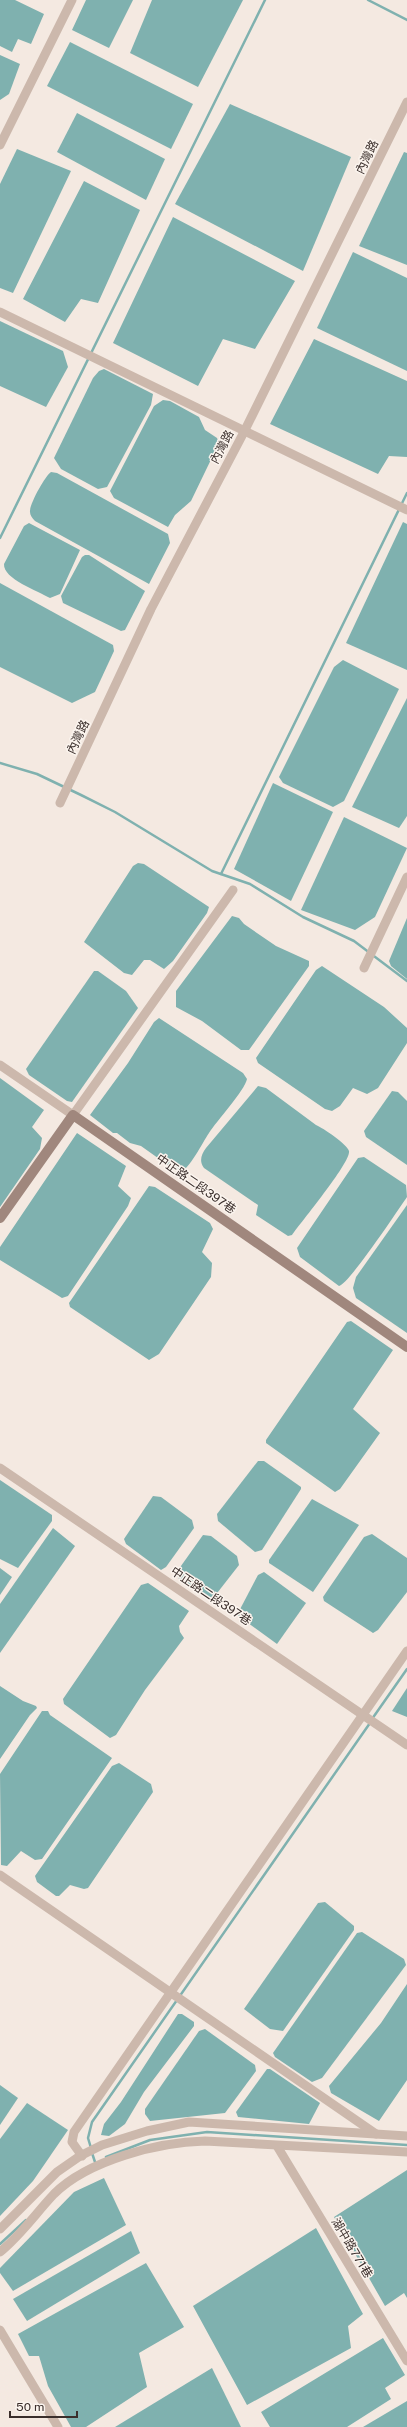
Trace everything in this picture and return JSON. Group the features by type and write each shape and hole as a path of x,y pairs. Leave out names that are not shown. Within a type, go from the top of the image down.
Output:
{"street":[{"path":"0,145 72,0"},
{"name":"內灣路","path":"60,803 151,609 244,432 407,102"},
{"path":"0,312 407,510"},
{"path":"364,968 407,877"},
{"path":"0,1218 233,890"},
{"path":"0,1065 73,1115"},
{"name":"中正路二段397巷","path":"73,1115 407,1347"},
{"name":"中正路二段397巷","path":"0,1468 407,1745"},
{"path":"82,2156 72,2142 74,2132 172,1993 407,1651"},
{"path":"0,1875 376,2134"},
{"path":"0,2229 57,2172 102,2145 148,2131 189,2122 407,2136"},
{"path":"0,2252 66,2184 110,2160 178,2142 205,2141 407,2152"},
{"name":"湖中路771巷","path":"277,2146 407,2362"},
{"path":"0,2330 58,2427"}],"water":[{"path":"0,0 15,0 44,14 31,44 18,39 12,52 0,46"},
{"path":"86,0 133,0 109,48 72,30"},
{"path":"152,0 243,0 198,87 130,53"},
{"path":"70,42 193,104 171,149 47,86"},
{"path":"0,55 20,64 9,94 0,100"},
{"path":"230,104 351,157 303,271 175,204"},
{"path":"77,113 165,159 146,200 57,152"},
{"path":"17,149 71,171 13,293 0,288 0,184"},
{"path":"404,152 407,153 407,265 359,246"},
{"path":"84,181 140,210 98,303 81,299 65,322 23,299"},
{"path":"173,217 295,281 255,349 223,339 198,386 113,343"},
{"path":"353,252 407,278 407,371 317,328"},
{"path":"0,321 63,351 68,367 46,407 0,386"},
{"path":"314,339 407,381 407,457 389,456 378,474 270,424"},
{"path":"104,369 153,394 151,405 107,487 98,489 61,469 54,458 93,378 99,371"},
{"path":"163,400 170,401 199,417 205,430 217,438 219,443 191,501 175,515 168,527 114,498 110,491 154,406"},
{"path":"51,472 57,473 168,534 170,543 149,584 34,520 30,513 30,508 41,485"},
{"path":"403,522 407,524 407,670 346,643"},
{"path":"29,523 80,550 60,594 50,598 15,580 5,569 4,564 24,526"},
{"path":"89,555 145,591 125,630 121,631 63,603 61,596 82,557"},
{"path":"0,583 113,645 114,651 95,692 72,703 0,667"},
{"path":"343,660 399,689 344,801 333,807 283,783 279,777 334,667"},
{"path":"407,698 407,816 399,828 352,807"},
{"path":"273,783 333,812 291,901 234,869"},
{"path":"344,817 407,848 375,917 355,930 301,910"},
{"path":"138,863 144,864 209,907 207,913 173,961 164,969 150,960 144,960 132,975 124,973 84,942 133,866"},
{"path":"232,916 239,918 244,924 276,946 309,961 309,966 249,1050 241,1050 202,1021 176,1007 176,991"},
{"path":"407,918 407,979 391,966 389,961"},
{"path":"322,966 384,1007 407,1028 407,1043 378,1088 367,1094 353,1088 340,1106 332,1111 325,1109 258,1063 256,1058 316,970"},
{"path":"94,971 98,971 126,991 138,1008 72,1102 67,1101 29,1075 26,1069"},
{"path":"159,1018 243,1073 247,1079 241,1091 209,1133 191,1161 183,1171 179,1173 141,1146 130,1143 117,1133 113,1133 90,1115 128,1063 154,1022"},
{"path":"0,1078 44,1110 32,1127 42,1138 40,1149 0,1207"},
{"path":"258,1086 266,1088 316,1125 334,1136 344,1144 349,1151 342,1167 325,1192 292,1235 288,1236 256,1215 258,1205 204,1168 201,1160 206,1148"},
{"path":"392,1091 398,1092 407,1101 407,1165 366,1137 364,1131"},
{"path":"77,1133 126,1166 118,1186 131,1198 128,1206 68,1296 62,1298 0,1260 0,1247"},
{"path":"364,1157 406,1185 407,1197 363,1260 353,1273 339,1286 300,1257 297,1248 358,1158"},
{"path":"149,1186 155,1187 210,1223 213,1229 202,1252 212,1263 211,1277 159,1354 149,1360 70,1307 69,1303"},
{"path":"407,1205 407,1333 356,1298 353,1288 356,1277"},
{"path":"351,1321 393,1350 353,1409 380,1433 340,1489 335,1492 266,1443 266,1440 347,1322"},
{"path":"258,1461 264,1461 301,1487 301,1489 262,1550 255,1552 218,1521 217,1514"},
{"path":"0,1480 52,1515 52,1521 18,1568 0,1559"},
{"path":"153,1496 161,1497 192,1520 194,1528 166,1567 161,1570 126,1544 124,1539"},
{"path":"312,1499 359,1525 313,1592 269,1563 269,1560"},
{"path":"53,1528 75,1546 0,1653 0,1604"},
{"path":"372,1534 407,1558 407,1592 378,1630 373,1633 324,1601 323,1597 364,1537"},
{"path":"203,1535 211,1536 237,1556 239,1565 214,1597 208,1600 179,1579 176,1573"},
{"path":"0,1568 12,1577 0,1595"},
{"path":"264,1572 306,1603 277,1644 237,1615 258,1575"},
{"path":"148,1583 189,1611 179,1626 180,1632 184,1638 145,1690 116,1735 110,1738 64,1704 63,1699 141,1585"},
{"path":"0,1686 23,1701 36,1706 37,1708 30,1715 0,1759"},
{"path":"407,1688 407,1717 392,1711"},
{"path":"42,1711 48,1711 50,1715 112,1758 42,1859 35,1860 21,1851 7,1866 1,1865 0,1774"},
{"path":"119,1763 151,1784 153,1792 88,1888 84,1889 70,1885 59,1896 56,1896 37,1882 35,1876 112,1766"},
{"path":"325,1902 354,1926 354,1930 283,2031 270,2029 244,2009 318,1903"},
{"path":"362,1932 404,1959 406,1965 322,2078 312,2082 275,2057 273,2053 357,1933"},
{"path":"407,1984 407,2080 379,2121 331,2093 329,2086 381,2023"},
{"path":"178,2014 182,2014 194,2022 194,2026 144,2092 125,2124 109,2136 101,2135 104,2124 121,2102"},
{"path":"205,2029 255,2065 256,2071 225,2113 150,2121 145,2114 145,2109 199,2031"},
{"path":"267,2069 270,2069 320,2103 309,2124 238,2117 236,2112"},
{"path":"0,2085 18,2098 0,2125"},
{"path":"27,2103 68,2130 33,2181 0,2216 0,2139"},
{"path":"407,2170 407,2298 404,2293 385,2306 334,2217"},
{"path":"104,2178 126,2225 13,2291 0,2273 0,2268 74,2192"},
{"path":"316,2228 363,2314 348,2326 351,2348 247,2405 193,2306"},
{"path":"131,2231 140,2253 27,2321 13,2299"},
{"path":"146,2263 184,2327 139,2353 147,2387 86,2427 71,2427 48,2386 39,2356 29,2356 18,2334"},
{"path":"383,2338 405,2375 385,2388 391,2399 347,2427 270,2427 261,2412"},
{"path":"212,2368 241,2427 115,2427"},
{"path":"407,2401 407,2427 363,2427"}],"waterway":[{"path":"0,538 265,0"},
{"path":"368,0 407,20"},
{"path":"221,874 407,493"},
{"path":"0,763 37,774 81,795 115,812 212,871 250,884 303,917 354,941 407,981"},
{"path":"372,1719 407,1669"},
{"path":"91,2148 88,2138 92,2122 370,1723"},
{"path":"106,2157 150,2140 207,2132 407,2145"},
{"path":"92,2153 95,2162"},
{"path":"0,2244 26,2220"}]}
